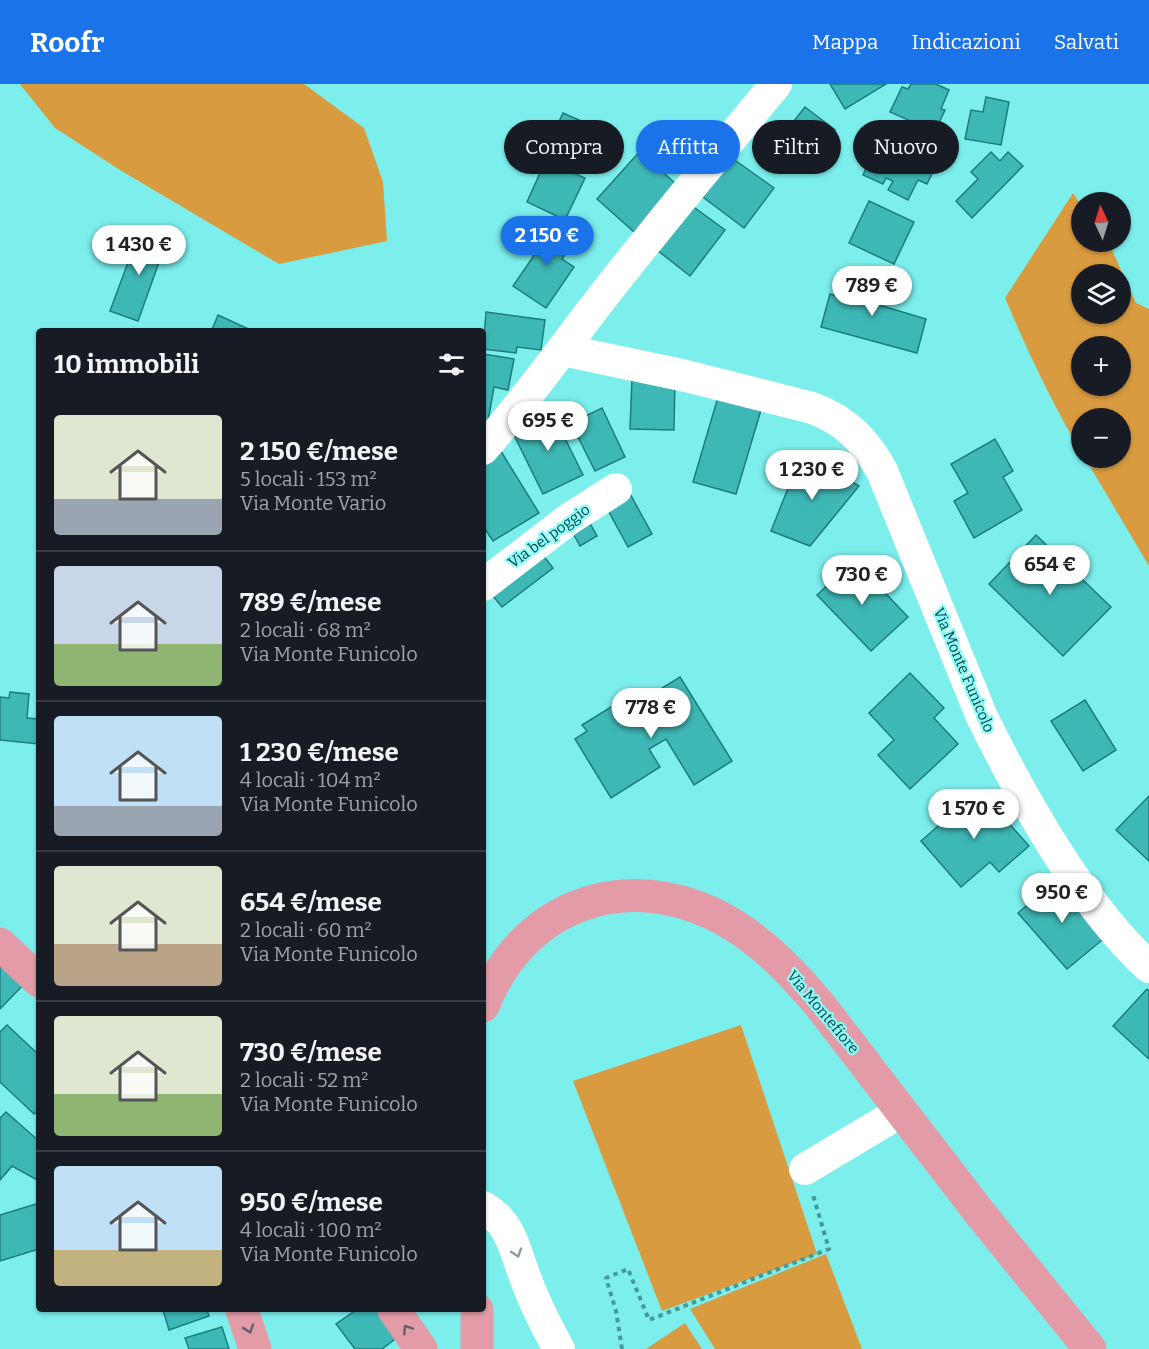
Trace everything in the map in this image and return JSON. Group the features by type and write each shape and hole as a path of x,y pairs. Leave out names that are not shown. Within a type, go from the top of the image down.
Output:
{"main road":[{"name":"Via Montefiore","path":"486,1000 499,974 533,932 566,911 600,899 633,894 664,898 711,913 736,926 776,957 834,1021 986,1221 1090,1349"},
{"path":"0,944 36,973"},
{"path":"243,1312 255,1349"},
{"path":"395,1312 421,1349"},
{"path":"477,1312 477,1349"}],"street":[{"path":"486,445 529,395 695,180 776,84"},
{"name":"Via Monte Funicolo","path":"563,350 686,376 812,408 843,423 865,444 882,471 982,717 999,751 1058,852 1084,891 1149,967"},
{"name":"Via bel poggio","path":"486,583 568,519 616,489"},
{"path":"805,1169 902,1111"},
{"path":"486,1209 497,1218 509,1233 525,1277 559,1349"}],"path":[{"path":"622,1349 616,1311 606,1278 628,1269 649,1320 829,1249 805,1169"}],"shaded area":[{"path":"20,84 304,84 364,128 383,182 387,241 279,264 120,170 55,128"},
{"path":"1071,196 1071,252 1113,252 1118,264 1071,264 1071,324 1131,324 1131,292 1136,303 1149,309 1149,566 1091,468 1131,468 1131,408 1071,408 1071,434 1022,338 1005,298"},
{"path":"741,1025 817,1254 662,1311 573,1081"},
{"path":"826,1254 862,1349 715,1349 690,1309"},
{"path":"685,1323 702,1349 646,1349"}],"building":[{"path":"830,84 886,84 845,109"},
{"path":"911,84 936,84 949,90 941,109 945,110 940,120 908,120 890,112 902,87 908,89"},
{"path":"986,97 1009,102 1001,145 965,139 971,110 983,112"},
{"path":"805,107 822,120 795,120"},
{"path":"563,113 579,120 560,120"},
{"path":"991,152 1000,161 1008,152 1023,166 972,218 956,201 978,179 971,172"},
{"path":"636,156 636,174 665,174 677,185 634,232 597,199 619,174 624,174 624,169"},
{"path":"740,164 774,188 744,228 703,197 720,174 740,174"},
{"path":"540,174 576,174 585,178 565,220 527,202"},
{"path":"932,174 927,184 918,180 908,200 888,190 893,181 886,178 883,184 863,175"},
{"path":"869,201 914,222 894,264 849,243"},
{"path":"691,205 725,230 690,276 657,250"},
{"path":"548,221 575,239 562,259 574,267 546,308 513,286 546,238 540,233"},
{"path":"140,230 167,240 138,321 110,311"},
{"path":"850,275 884,285 879,305 926,319 917,353 821,327 830,294 844,298"},
{"path":"486,312 545,320 541,350 517,347 516,353 486,349"},
{"path":"218,315 246,328 213,328"},
{"path":"486,354 514,359 508,390 494,387 487,427"},
{"path":"632,377 675,378 674,430 630,429"},
{"path":"718,397 761,410 736,494 693,482"},
{"path":"549,406 583,475 543,494 515,437 532,429 526,417"},
{"path":"602,408 625,457 595,471 571,423"},
{"path":"995,439 1013,471 1003,477 1022,510 974,538 954,501 968,493 951,464"},
{"path":"499,448 539,513 493,541 486,530 486,462"},
{"path":"802,453 859,486 810,546 771,531"},
{"path":"628,490 652,534 628,547 604,503"},
{"path":"586,516 597,536 580,546 569,526"},
{"path":"1036,535 1111,607 1063,656 989,584"},
{"path":"539,550 553,568 502,607 488,590"},
{"path":"854,560 908,617 871,651 817,595"},
{"path":"910,673 944,708 934,718 958,744 910,789 878,755 894,740 869,713"},
{"path":"680,677 732,761 694,785 666,739 649,749 660,767 611,798 575,739 587,731 582,725 619,702 625,711"},
{"path":"10,692 29,694 27,718 36,719 36,744 0,740 0,697 9,698"},
{"path":"1085,700 1116,750 1083,771 1051,721"},
{"path":"979,790 1029,846 999,872 990,862 961,887 921,841"},
{"path":"1149,796 1149,861 1116,830"},
{"path":"1058,879 1107,936 1067,969 1018,913"},
{"path":"0,951 29,979 0,1009"},
{"path":"1147,989 1149,991 1149,1059 1113,1026"},
{"path":"7,1025 36,1052 36,1112 34,1114 0,1082 0,1032"},
{"path":"6,1112 36,1138 36,1179 12,1166 0,1180 0,1118"},
{"path":"36,1204 36,1250 0,1261 0,1215"},
{"path":"164,1312 208,1312 209,1316 169,1330"},
{"path":"353,1312 387,1312 403,1333 382,1349 355,1349 336,1324"},
{"path":"222,1327 229,1349 189,1349 185,1338"}]}
